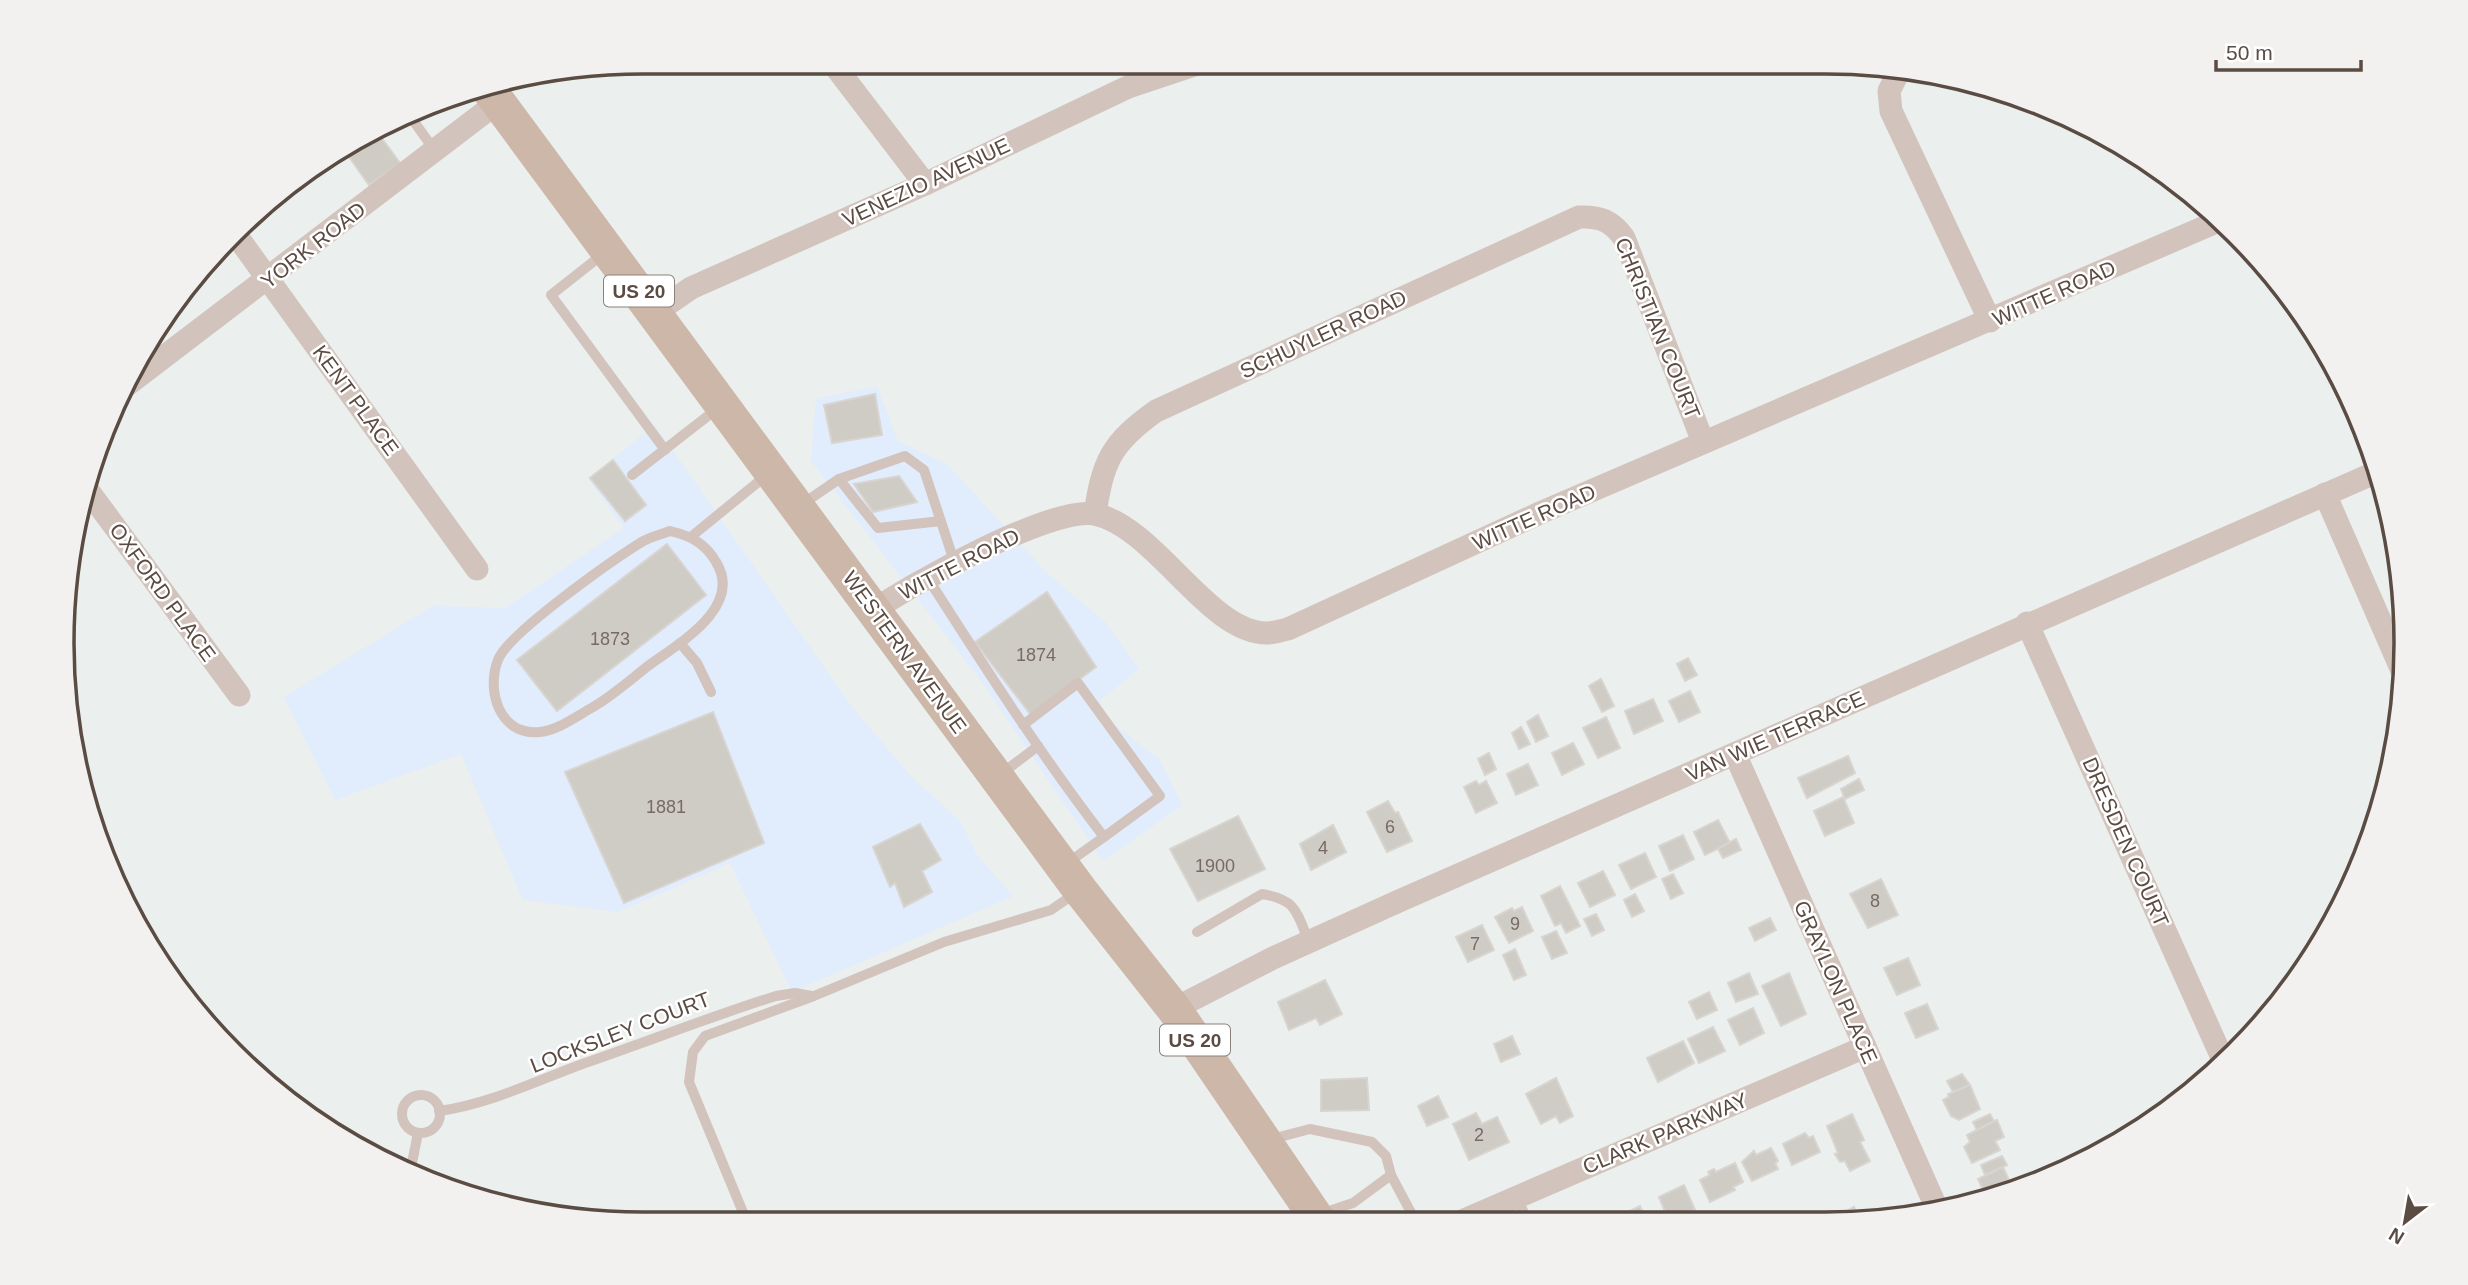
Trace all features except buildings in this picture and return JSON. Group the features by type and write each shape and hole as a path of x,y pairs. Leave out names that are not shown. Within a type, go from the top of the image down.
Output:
{"main road":[{"name":"WESTERN AVENUE","path":"492,95 1071,878 1174,1009 1312,1212"}],"street":[{"path":"841,74 925,184"},
{"name":"VENEZIO AVENUE","path":"655,313 691,288 925,184 1159,74"},
{"path":"1895,78 1889,91 1891,111 1990,321"},
{"name":"YORK ROAD","path":"141,375 435,151 492,95"},
{"name":"SCHUYLER ROAD","path":"1096,514 1101,471 1112,452 1156,411 1579,217 1606,220"},
{"name":"CHRISTIAN COURT","path":"1606,220 1615,225 1624,238 1703,442"},
{"name":"WITTE ROAD","path":"873,611 927,578 1050,519 1066,514 1096,514 1119,524 1217,610 1251,629 1267,633 1288,629 1703,442 2211,224"},
{"name":"KENT PLACE","path":"240,240 477,569"},
{"name":"VAN WIE TERRACE","path":"1174,1009 1309,942 2027,623 2369,475"},
{"path":"2325,494 2394,652"},
{"name":"OXFORD PLACE","path":"93,496 239,695"},
{"name":"DRESDEN COURT","path":"2027,623 2220,1053"},
{"name":"GRAYLON PLACE","path":"1735,754 1934,1202"},
{"name":"CLARK PARKWAY","path":"1482,1212 1865,1047"}],"lane":[{"path":"414,122 435,151"},
{"path":"608,250 551,295 665,450"},
{"path":"632,475 722,405"},
{"path":"798,507 839,479 905,456 924,470 955,564"},
{"path":"692,536 772,471"},
{"path":"839,479 878,528 940,521"},
{"path":"670,531 692,536 709,550 722,572 721,594 712,613 680,643 598,704 564,723 539,732 518,728 500,714 492,688 498,658 519,634 643,541 670,531"},
{"path":"927,578 1038,746 1104,837"},
{"path":"680,643 697,663 711,692"},
{"path":"743,1212 689,1082 693,1052 705,1036 814,996 944,943 1051,910 1071,878 1104,837 1160,796 1078,683 1023,724"},
{"path":"998,776 1038,746"},
{"path":"1196,932 1262,894 1282,898 1293,904 1309,942"},
{"name":"LOCKSLEY COURT","path":"418,1133 411,1131 403,1121 405,1103 423,1096 434,1101 439,1111 474,1106 583,1064 776,996 795,993 814,996"},
{"path":"412,1162 418,1133 434,1128 439,1111"},
{"path":"1265,1141 1310,1129 1372,1142 1386,1156 1391,1174 1411,1212"},
{"path":"1331,1212 1353,1203 1391,1174"},
{"path":"1517,1197 1524,1212"}],"shaded area":[{"path":"877,386 898,441 948,465 1046,572 1106,623 1139,669 1100,700 1107,719 1160,760 1182,805 1103,861 982,682 811,461 816,399"},
{"path":"655,425 852,707 910,775 961,822 977,855 1013,896 792,992 730,863 618,912 523,900 461,754 335,800 284,697 433,606 505,608 624,528 588,479"}]}
